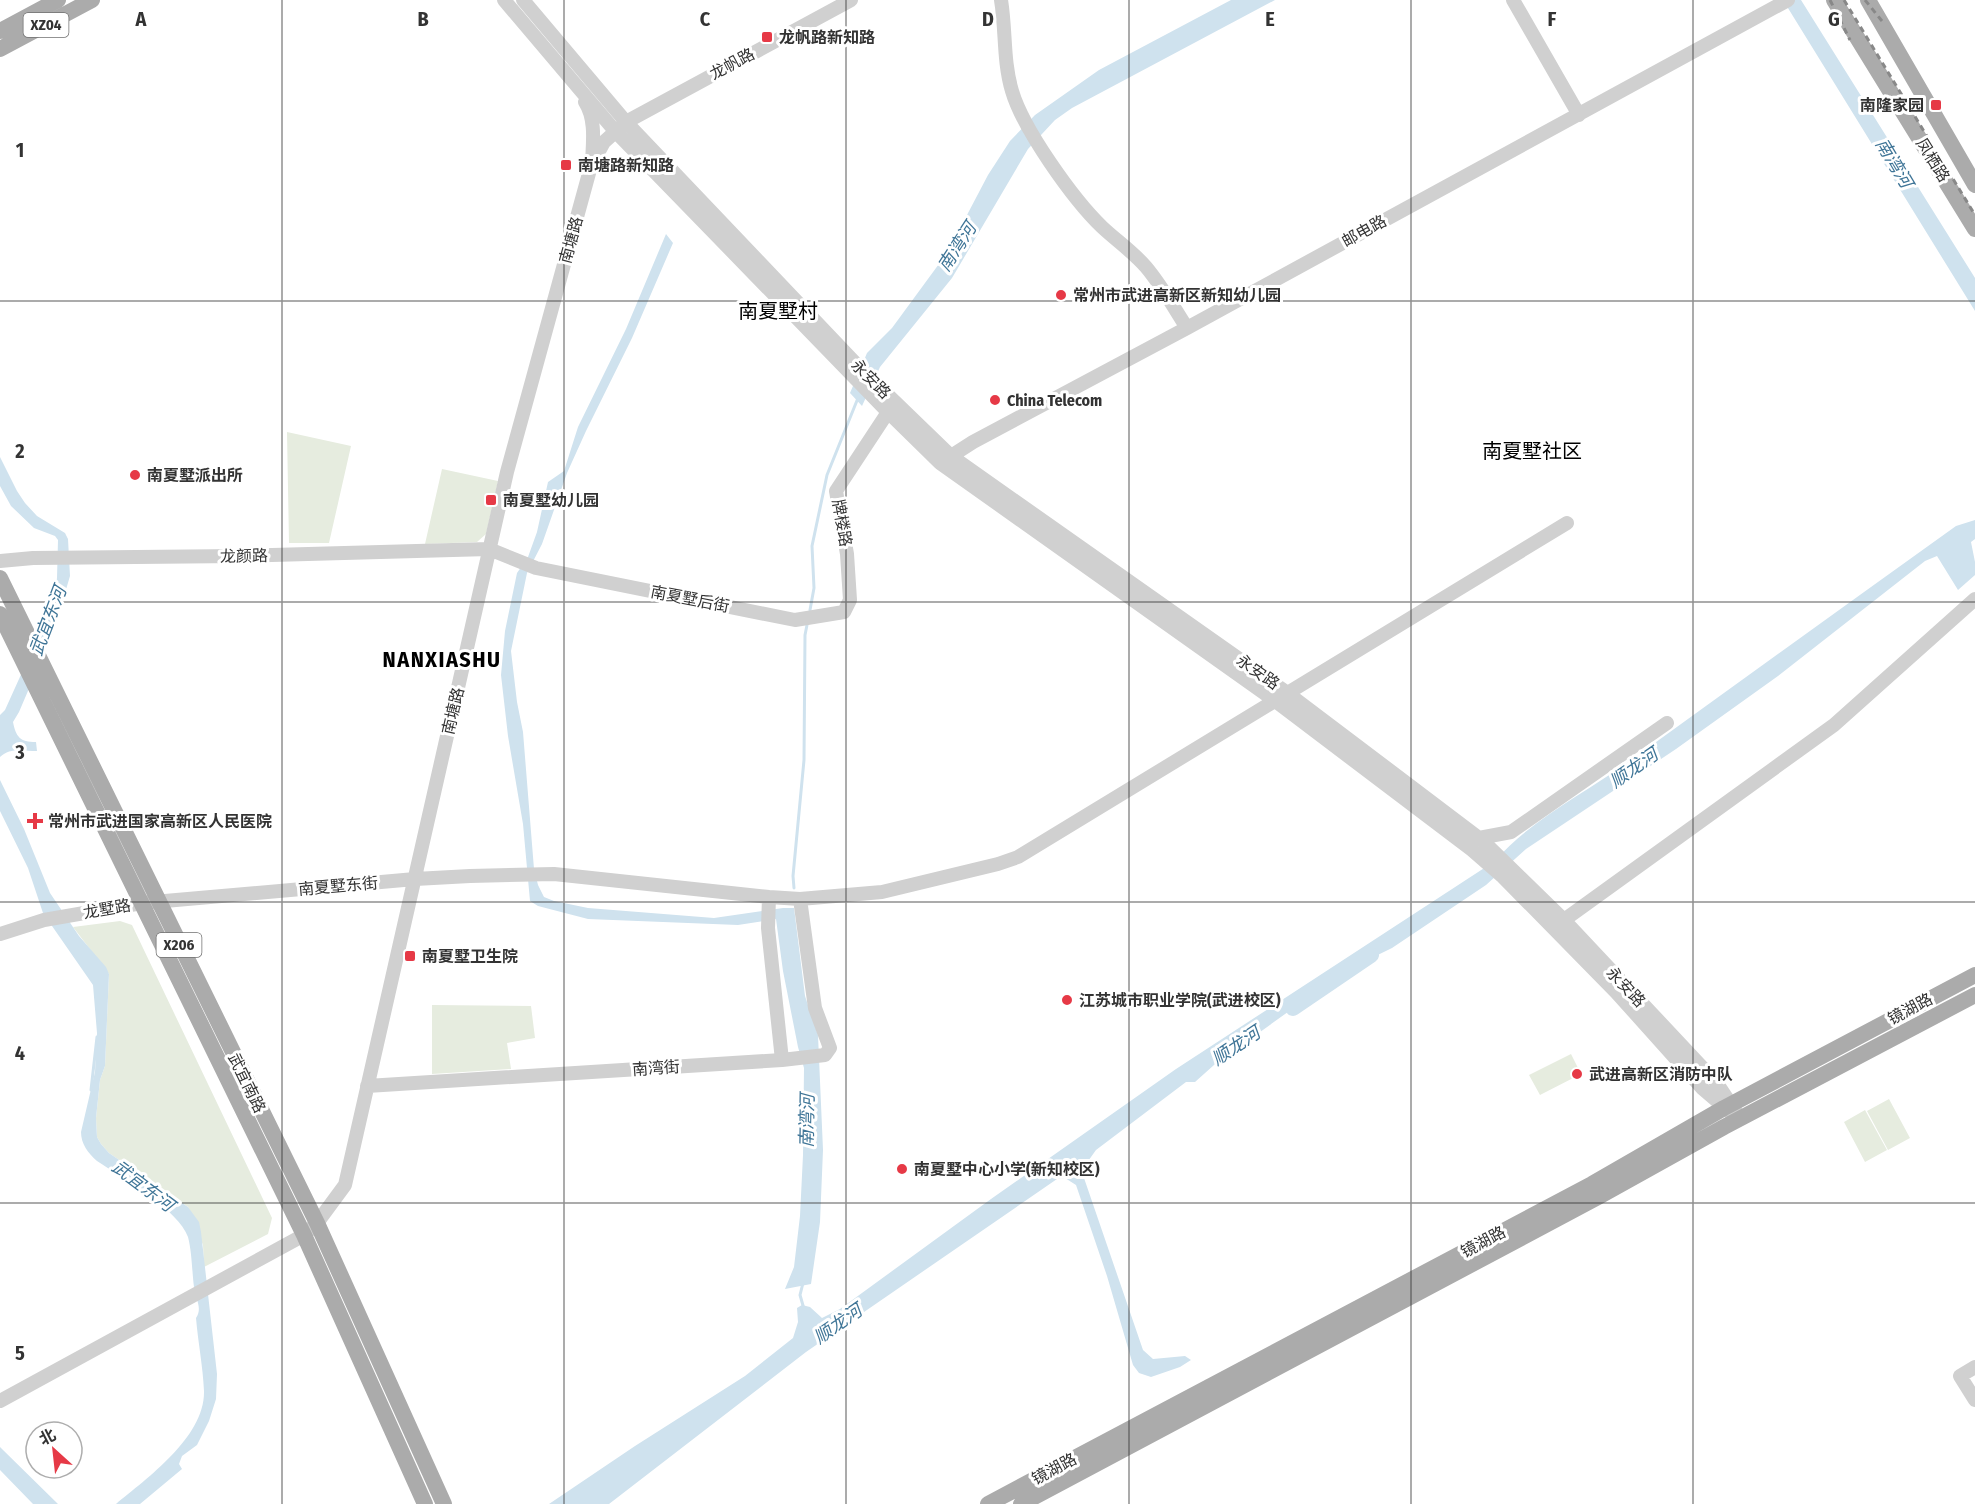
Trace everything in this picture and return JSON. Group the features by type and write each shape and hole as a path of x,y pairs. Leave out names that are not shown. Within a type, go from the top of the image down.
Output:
{"main road":[{"name":"XZ04","path":"0,31 58,0"},
{"name":"XZ04","path":"0,49 92,0"},
{"name":"凤栖路","path":"1834,0 1975,229"},
{"name":"凤栖路","path":"1868,0 1975,185"},
{"name":"武宜南路","path":"0,578 43,665 425,1504"},
{"name":"武宜南路","path":"0,614 38,692 317,1223 444,1504"},
{"name":"镜湖路","path":"988,1504 1732,1110 1975,975"},
{"name":"镜湖路","path":"1021,1504 1600,1196 1732,1110 1975,995"}],"street":[{"name":"永安路","path":"504,0 573,82 620,127 859,374 946,459 1286,692 1478,843"},
{"name":"永安路","path":"523,0 620,127"},
{"name":"龙帆路","path":"620,127 851,0"},
{"path":"1001,0 1006,59 1012,92 1026,122 1072,192 1101,226 1147,268 1187,328"},
{"path":"1513,0 1578,115"},
{"name":"邮电路","path":"946,459 973,442 1187,328 1788,0"},
{"path":"573,82 589,108 593,136 591,166"},
{"name":"南塘路","path":"0,1401 304,1235 317,1223 345,1185 507,472 591,166 604,142 620,127"},
{"name":"永安路","path":"880,395 888,412 946,459 1274,700 1478,843"},
{"name":"牌楼路","path":"844,612 850,600 848,565 836,491 888,412"},
{"name":"南夏墅东街","path":"150,902 415,879 535,874 554,874 768,901 882,892 998,864 1018,857 1567,523"},
{"name":"龙颜路","path":"0,561 48,558 239,556 489,549"},
{"name":"南夏墅后街","path":"489,549 536,568 795,620 844,612"},
{"path":"1564,920 1834,725 1975,599"},
{"path":"1508,873 1478,843 1511,832 1667,723"},
{"name":"永安路","path":"1508,873 1564,920 1716,1082 1732,1110"},
{"name":"永安路","path":"1508,873 1703,1089 1732,1110"},
{"name":"南湾街","path":"367,1086 825,1055 830,1048 815,1008 800,899"},
{"path":"768,901 768,928 789,1059"},
{"name":"龙墅路","path":"0,934 44,920 150,902"},
{"path":"1975,1367 1960,1376 1975,1400"}],"shaded area":[{"path":"287,432 351,446 329,543 289,543"},
{"path":"442,469 498,481 486,534 477,542 425,544"},
{"path":"120,921 132,925 272,1218 268,1234 204,1267 203,1245 188,1207 109,1153 97,1137 96,1118 100,1080 105,1066 109,974 73,927"},
{"path":"432,1005 531,1006 535,1038 507,1043 511,1069 432,1074"},
{"path":"1571,1054 1581,1074 1540,1095 1529,1075"},
{"path":"1889,1099 1910,1138 1888,1150 1867,1111"},
{"path":"1865,1110 1887,1150 1865,1162 1844,1122"}],"water":[{"path":"1231,0 1275,0 1072,108 1055,120 1028,149 952,278 880,367 862,406 850,393 867,353 892,328 947,253 988,175 1010,141 1035,115 1099,70"},
{"path":"1783,0 1801,0 1975,278 1975,311"},
{"path":"666,234 673,243 632,338 567,473 542,544 527,573 511,651 523,732 534,869 544,897 588,908 714,918 794,908 805,996 818,1035 823,1150 820,1222 811,1284 785,1289 794,1267 800,1216 804,1068 783,971 776,919 738,925 588,919 538,906 530,901 523,824 508,736 501,675 505,631 517,573 528,557 537,532 548,482 564,471 578,427 626,329"},
{"path":"0,457 25,503 37,516 65,533 68,539 70,576 54,630 13,722 22,740 36,742 37,751 13,751 0,757 0,715 5,710 52,606 57,578 58,540 55,536 34,528 11,506 0,486"},
{"path":"1975,520 1975,539 1971,542 1975,575 1958,590 1937,556 1925,561 1778,676 1676,749 1526,849 1486,885 1392,948 1345,971 1214,1065 1195,1082 1186,1082 1096,1150 1086,1164 1084,1178 1143,1350 1153,1359 1185,1356 1191,1360 1180,1367 1151,1377 1139,1373 1133,1365 1107,1276 1076,1185 1065,1178 1057,1179 806,1352 609,1504 549,1504 745,1376 793,1338 798,1322 797,1308 802,1305 810,1307 822,1318 840,1309 1176,1069 1495,861 1509,846 1561,806 1634,758 1956,526"},
{"path":"0,780 24,829 50,893 79,936 106,967 109,974 105,1066 100,1080 96,1118 97,1137 109,1153 188,1207 199,1222 201,1232 217,1374 216,1399 209,1421 197,1445 182,1456 179,1464 182,1469 140,1504 116,1504 172,1455 185,1440 202,1408 204,1391 196,1318 199,1307 194,1287 188,1237 174,1216 148,1195 97,1161 84,1144 81,1132 95,1072 97,1033 93,985 43,913 28,868 0,811"},
{"path":"0,1447 24,1471 24,1480 34,1480 58,1504 33,1504 0,1470"}],"waterway":[{"name":"南湾河","path":"810,610 814,588 812,546 827,475 858,398"},
{"name":"南湾河","path":"794,888 793,876 804,760 807,625"},
{"name":"顺龙河","path":"1293,1008 1371,955"},
{"name":"武宜东河","path":"91,1090 97,1037"},
{"name":"南湾河","path":"803,1283 800,1295 804,1309"}],"railway":[{"path":"1830,0 1850,40"},
{"path":"1844,0 1975,215"},
{"path":"1865,0 1882,21"}],"place":[{"name":"龙帆路新知路","path":"767,37"},
{"name":"南隆家园","path":"1936,105"},
{"name":"南塘路新知路","path":"566,165"},
{"name":"常州市武进高新区新知幼儿园","path":"1061,295"},
{"name":"China Telecom","path":"995,400"},
{"name":"南夏墅派出所","path":"135,475"},
{"name":"南夏墅幼儿园","path":"491,500"},
{"name":"常州市武进国家高新区人民医院","path":"35,821"},
{"name":"南夏墅卫生院","path":"410,956"},
{"name":"江苏城市职业学院(武进校区)","path":"1067,1000"},
{"name":"武进高新区消防中队","path":"1577,1074"},
{"name":"南夏墅中心小学(新知校区)","path":"902,1169"}],"district":[{"name":"南夏墅村","path":"778,311"},
{"name":"南夏墅社区","path":"1532,451"},
{"name":"NANXIASHU","path":"442,659"}]}
